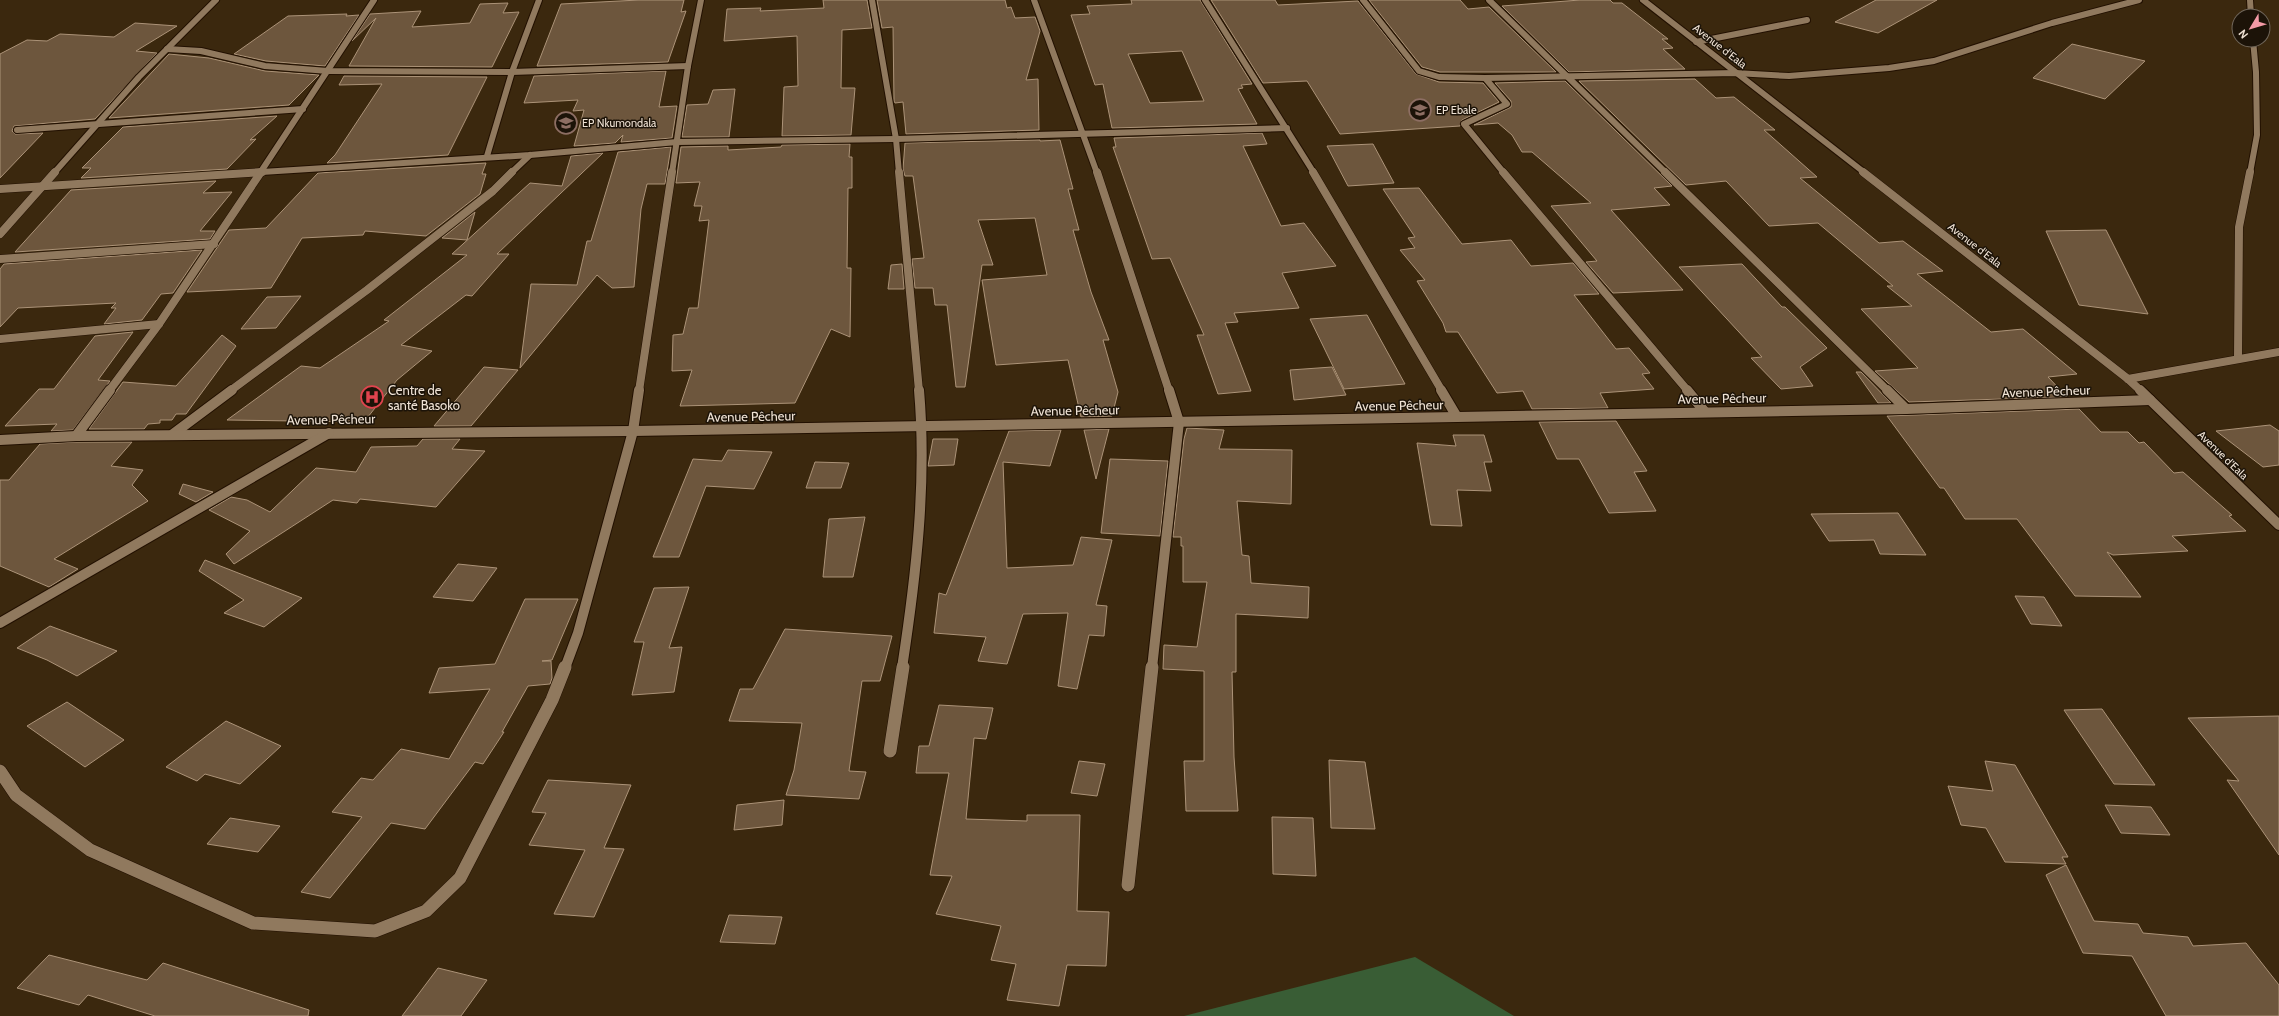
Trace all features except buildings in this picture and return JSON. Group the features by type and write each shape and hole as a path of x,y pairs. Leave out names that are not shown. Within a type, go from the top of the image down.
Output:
{"street":[{"path":"0,234 100,123 139,76 216,0"},
{"path":"76,436 159,324 214,244 260,171 303,109 374,0"},
{"path":"487,156 512,72 539,0"},
{"path":"0,770 16,795 90,850 253,923 375,931 426,911 460,878 552,700 578,633 633,431 688,66 701,0"},
{"path":"872,0 896,139 922,426 921,510 915,582 890,751"},
{"path":"1034,0 1084,132 1179,422 1128,885"},
{"path":"1205,0 1287,128 1457,418"},
{"path":"1363,0 1419,71 1439,77 1485,78 1735,73 1789,76 1889,68 1934,61 2052,23 2139,0"},
{"path":"1489,0 1906,409"},
{"name":"Avenue d'Eala","path":"1643,0 2128,379 2279,525"},
{"path":"1696,42 1807,20"},
{"path":"2238,358 2240,227 2257,135 2256,72 2254,48"},
{"path":"167,50 201,51 264,66 328,70 512,72 688,66"},
{"path":"1485,78 1507,104 1489,113 1471,119 1464,124 1468,131 1705,412"},
{"path":"16,130 303,109"},
{"path":"0,189 487,156 530,155 677,142 896,139 1084,132 1287,128"},
{"path":"172,434 367,290 493,191 530,155"},
{"path":"0,259 214,244"},
{"path":"0,339 159,324"},
{"path":"2128,379 2238,358 2279,352"},
{"name":"Avenue Pêcheur","path":"0,440 76,436 172,434 633,431 1457,418 1906,409 2150,400"},
{"path":"0,623 331,432"}],"green space":[{"path":"1415,957 1514,1016 1184,1016"}],"place":[{"name":"EP Ebale","path":"1420,110"},
{"name":"EP Nkumondala","path":"566,123"},
{"name":"Centre de santé Basoko","path":"372,397"}]}
